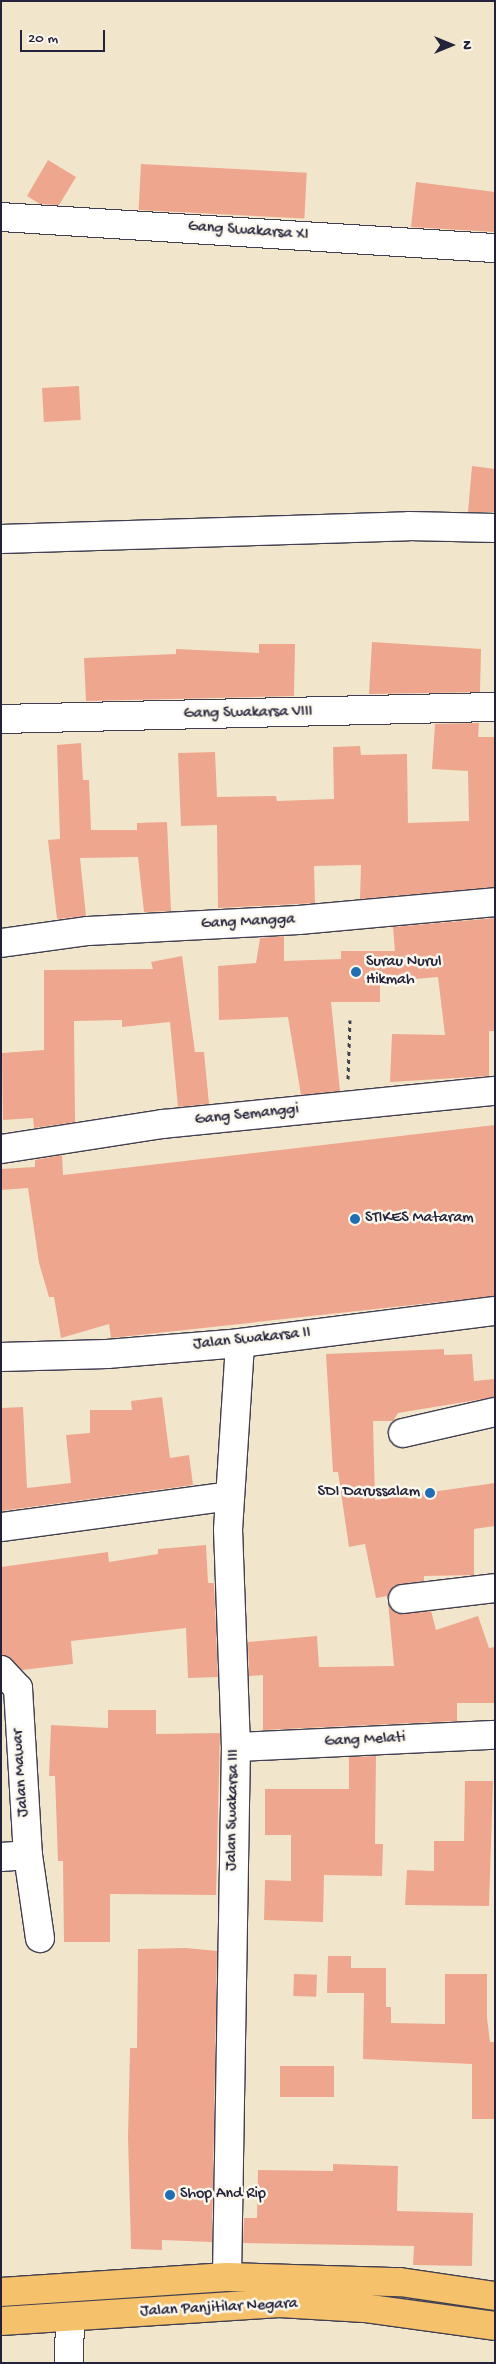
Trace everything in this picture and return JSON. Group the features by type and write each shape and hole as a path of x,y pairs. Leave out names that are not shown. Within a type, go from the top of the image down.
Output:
{"main road":[{"path":"1,2292 227,2277 400,2282 495,2296"},
{"name":"Jalan Panjitilar Negara","path":"1,2321 279,2303 364,2308 495,2326"}],"street":[{"name":"Gang Swakarsa XI","path":"1,217 495,248"},
{"path":"1,539 410,526 495,528"},
{"name":"Gang Swakarsa VIII","path":"1,719 495,707"},
{"name":"Gang Mangga","path":"1,943 88,931 299,920 495,902"},
{"name":"Gang Semanggi","path":"1,1149 163,1124 347,1104 495,1092"},
{"name":"Jalan Swakarsa II","path":"5,1357 107,1354 240,1343 495,1311"},
{"name":"Jalan Swakarsa III","path":"227,2277 236,1747 228,1496 240,1343"},
{"path":"403,1433 495,1412"},
{"path":"1,1527 228,1496"},
{"path":"403,1599 495,1588"},
{"name":"Jalan Mawar","path":"1,1670 18,1688 28,1855 40,1938"},
{"name":"Gang Melati","path":"236,1747 495,1735"},
{"path":"1,1857 28,1855"},
{"path":"70,2317 70,2363"}],"path":[{"path":"347,1104 350,1020"}],"building":[{"path":"48,160 76,177 59,205 40,204 27,196"},
{"path":"141,164 307,173 304,219 139,210"},
{"path":"416,182 495,192 495,232 411,227"},
{"path":"79,386 81,420 44,422 42,388"},
{"path":"472,466 495,469 495,512 468,512"},
{"path":"372,642 481,649 480,692 369,694"},
{"path":"259,644 295,644 294,696 86,701 84,658 176,654 176,649 259,653"},
{"path":"479,723 478,737 495,737 495,887 360,899 361,865 314,866 315,903 218,908 217,825 181,826 178,753 215,752 217,797 276,796 277,801 334,799 333,747 360,746 361,755 407,754 408,823 469,821 468,771 432,769 435,724"},
{"path":"81,743 83,780 89,780 91,830 137,830 137,823 167,822 171,911 144,912 138,857 80,858 86,916 57,919 48,840 60,839 57,745"},
{"path":"495,918 495,1031 489,1031 489,1076 390,1082 392,1034 445,1035 438,977 380,982 380,1002 331,1002 340,1091 301,1095 288,1017 219,1020 218,966 256,963 260,938 284,936 284,961 341,959 341,951 395,951 393,927"},
{"path":"182,956 195,1052 204,1052 209,1104 178,1107 170,1022 122,1027 122,1020 74,1021 75,1122 34,1128 33,1118 3,1120 2,1053 44,1050 44,970 153,969 151,962"},
{"path":"495,1125 495,1296 111,1338 109,1324 61,1338 54,1297 49,1297 39,1263 28,1188 1,1190 1,1169 35,1167 35,1160 62,1155 63,1175"},
{"path":"444,1349 444,1355 472,1354 474,1381 495,1379 495,1397 398,1413 393,1421 373,1421 375,1500 495,1483 495,1526 474,1529 474,1575 424,1576 424,1581 394,1586 388,1600 387,1596 376,1598 365,1544 349,1547 338,1472 333,1472 326,1354"},
{"path":"162,1397 170,1458 189,1455 193,1485 1,1511 1,1408 23,1407 27,1488 71,1483 66,1435 90,1433 90,1410 132,1410 131,1401"},
{"path":"206,1545 208,1583 214,1583 218,1677 188,1678 186,1628 71,1641 73,1664 22,1670 1,1655 1,1567 108,1552 109,1562 158,1554 158,1549"},
{"path":"388,1602 397,1614 431,1611 436,1630 478,1616 489,1648 495,1647 495,1703 457,1703 457,1721 263,1730 263,1675 249,1676 248,1642 317,1636 319,1667 394,1666"},
{"path":"108,1710 156,1710 156,1734 220,1733 216,1895 110,1894 110,1942 64,1942 63,1861 58,1861 55,1776 49,1776 51,1725 108,1728"},
{"path":"376,1756 375,1844 383,1844 382,1876 324,1875 323,1922 264,1920 265,1880 291,1881 291,1835 265,1835 265,1789 349,1789 349,1757"},
{"path":"465,1781 493,1781 489,1906 405,1905 407,1870 434,1871 434,1841 464,1841"},
{"path":"186,1948 217,1951 212,2242 162,2240 162,2250 131,2249 128,2137 130,2048 137,2048 138,1949"},
{"path":"328,1956 351,1956 351,1968 386,1968 386,2007 391,2007 391,2023 445,2024 445,1974 487,1974 487,2018 490,2042 495,2042 495,2119 472,2119 472,2064 363,2059 364,1993 327,1993"},
{"path":"294,1974 317,1975 316,1997 293,1996"},
{"path":"280,2066 334,2066 334,2097 280,2097"},
{"path":"333,2164 398,2166 397,2211 473,2213 472,2266 413,2265 414,2246 243,2243 244,2218 257,2218 258,2170 333,2171"}],"place":[{"name":"Surau Nurul Hikmah","path":"356,972"},
{"name":"STIKES Mataram","path":"355,1219"},
{"name":"SDI Darussalam","path":"430,1493"},
{"name":"Shop And Rip","path":"170,2195"}]}
